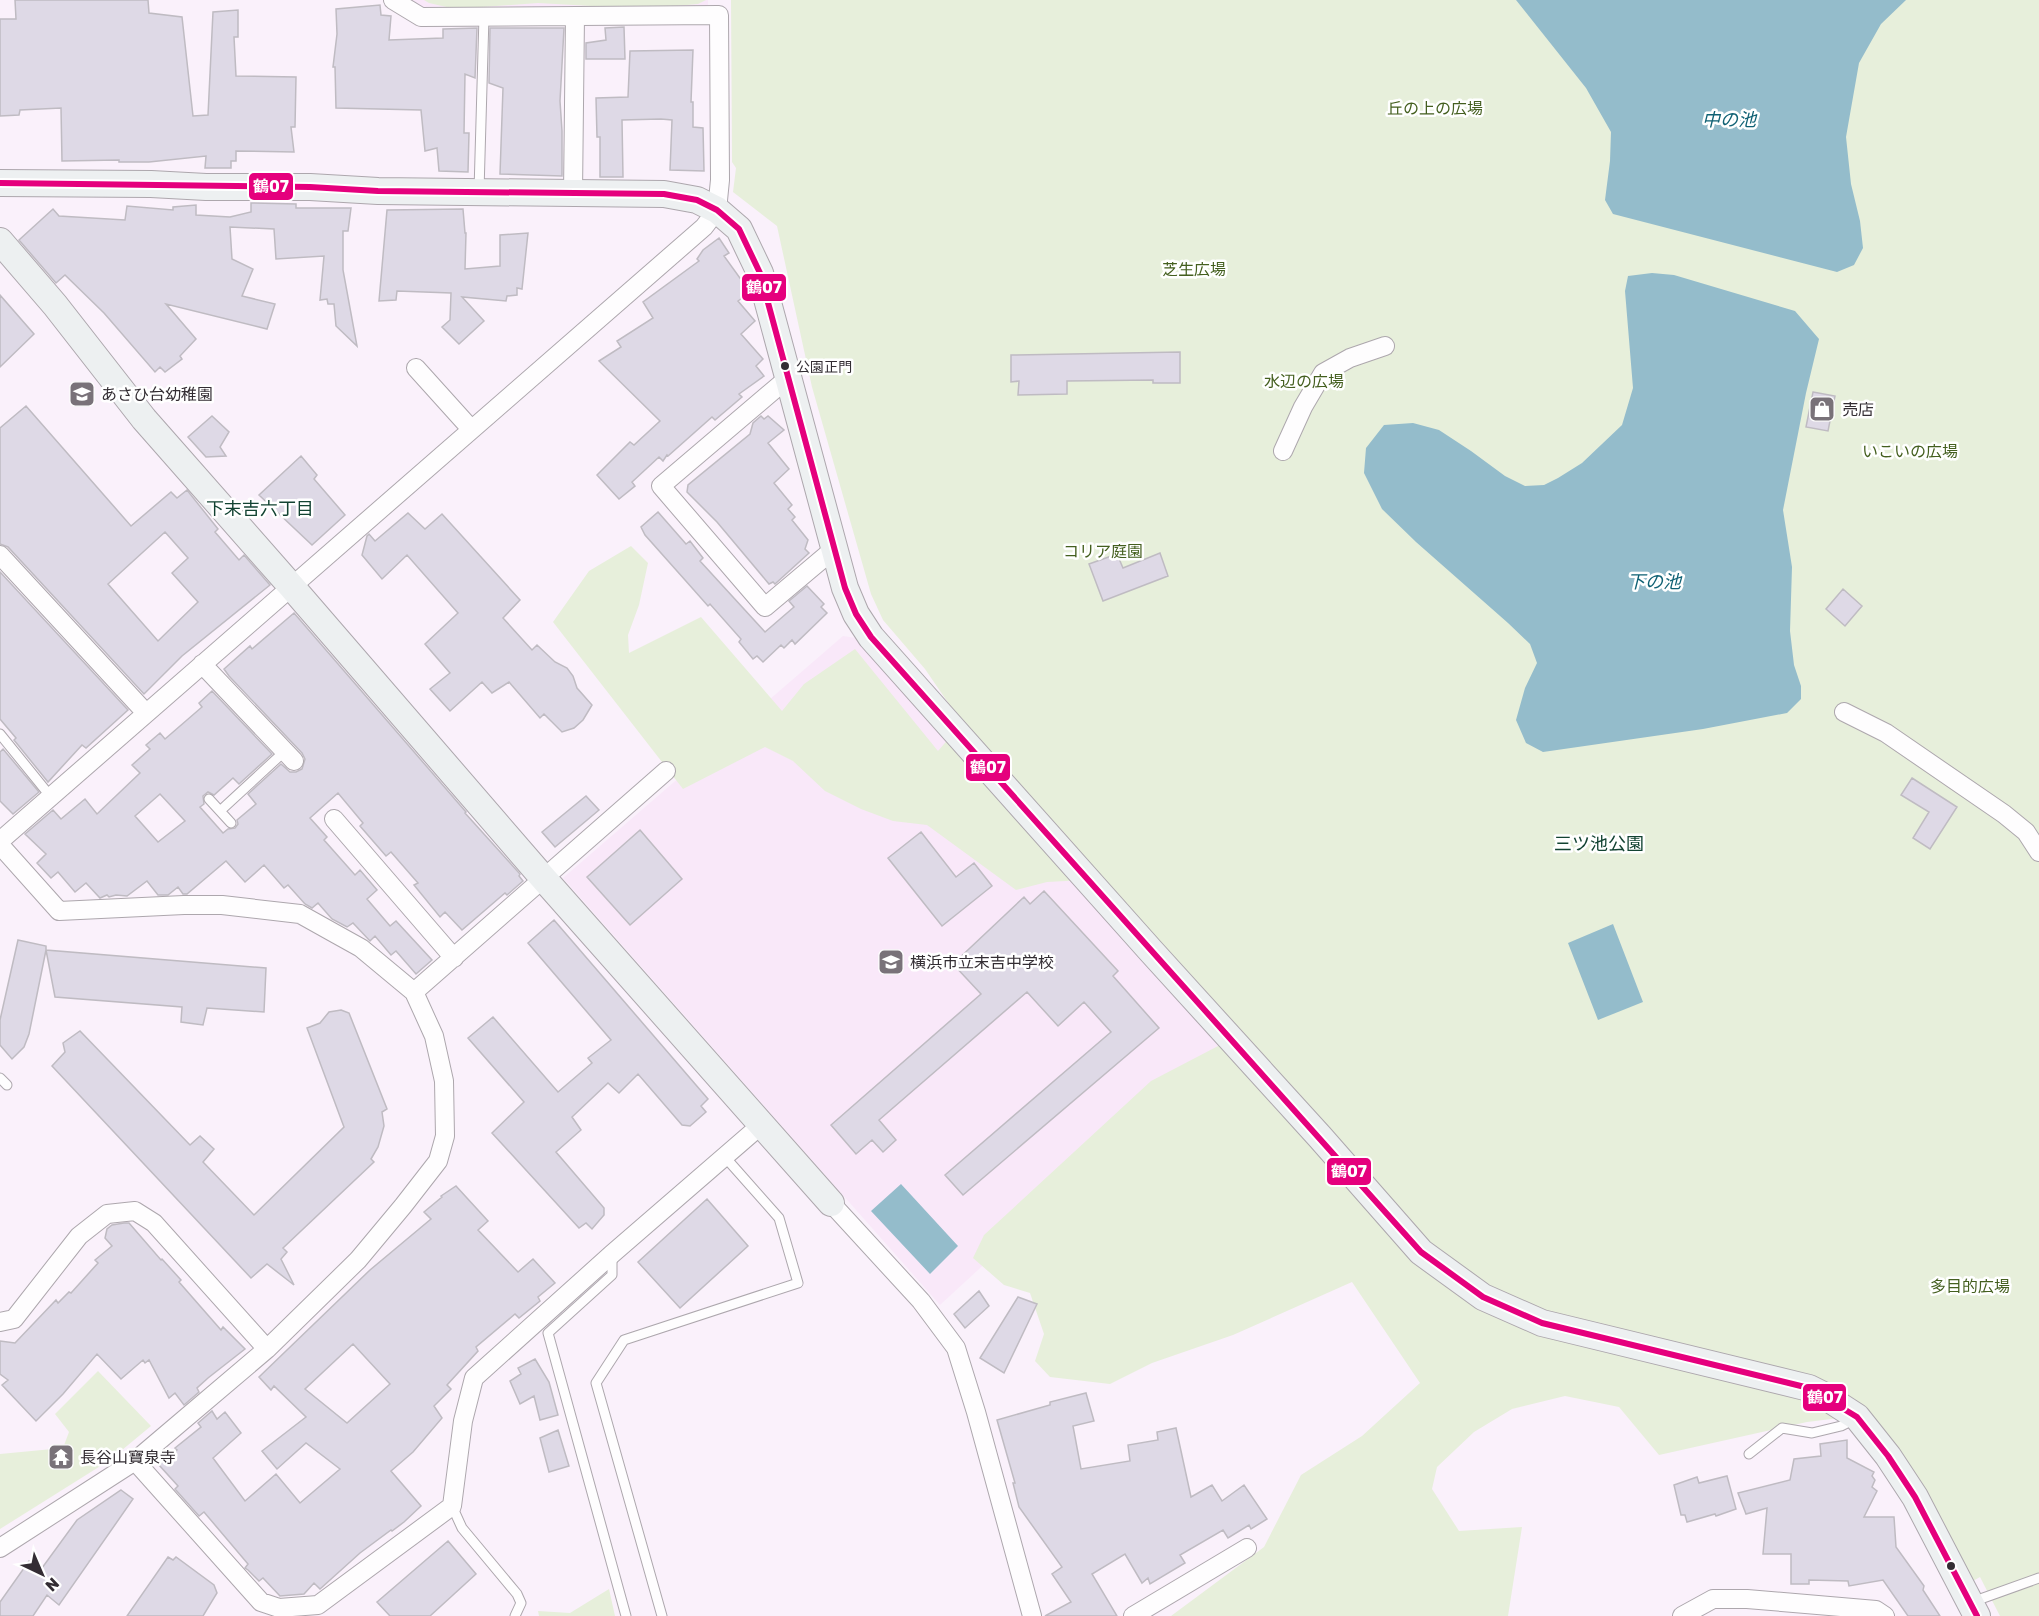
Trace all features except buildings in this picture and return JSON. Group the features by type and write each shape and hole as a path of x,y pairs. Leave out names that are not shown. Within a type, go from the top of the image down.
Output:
{"street":[{"path":"0,1548 135,1461 267,1349 357,1260 438,1161 445,1136 444,1081 434,1036 414,992 361,948 300,914 222,905 59,911 0,843 704,227 717,210 720,180 719,15 421,17 393,0"},
{"path":"573,193 575,16"},
{"path":"0,183 664,194 697,200 717,210 739,229 760,273 845,588 856,614 871,637 1421,1252 1483,1297 1542,1323 1809,1388 1824,1395 1857,1418 1888,1456 1915,1497 1973,1609"},
{"path":"0,241 55,305 144,419 544,879 761,1125 921,1301 956,1348 1032,1616"},
{"path":"1283,451 1303,407 1323,373 1350,358 1385,346"},
{"path":"416,368 471,429"},
{"path":"788,378 662,486 765,607 834,549"},
{"path":"0,555 146,713"},
{"path":"202,664 290,756"},
{"path":"1844,712 1886,734 2004,814 2026,832 2039,852"},
{"path":"414,992 666,771"},
{"path":"334,819 454,958"},
{"path":"135,1461 261,1602 279,1608 318,1605 452,1506 463,1421 474,1377 761,1125"},
{"path":"0,1322 14,1319 80,1236 107,1214 135,1212 154,1222 267,1349"},
{"path":"1133,1616 1246,1548"},
{"path":"1682,1616 1713,1599 1749,1607 1876,1610 1885,1616"}],"lane":[{"path":"479,192 484,16"},
{"path":"0,734 51,797"},
{"path":"220,811 290,756"},
{"path":"209,799 231,823"},
{"path":"662,1616 596,1383 624,1340 798,1283 779,1218 724,1156"},
{"path":"612,1254 612,1275 548,1333 626,1616"},
{"path":"1749,1454 1782,1428 1812,1433 1841,1426 1857,1418"},
{"path":"452,1506 462,1528 517,1594 521,1604 515,1616"},
{"path":"1973,1609 2039,1578"}],"shaded area":[{"path":"410,0 708,0 708,6 424,9"},
{"name":"横浜市立末吉中学校","path":"843,636 856,638 1221,1046 940,1305 563,878"}],"green space":[{"path":"424,0 706,0 698,4 643,9 538,3 455,9"},
{"name":"三ツ池公園","path":"731,0 2039,0 2039,1616 2000,1616 1980,1577 1973,1581 1921,1490 1864,1415 1807,1422 1659,1455 1619,1407 1565,1396 1512,1409 1474,1432 1437,1467 1432,1489 1459,1531 1522,1527 1508,1616 1171,1616 1264,1547 1301,1475 1362,1436 1420,1383 1352,1282 1233,1335 1152,1363 1110,1384 1050,1377 1035,1361 1044,1334 1030,1293 1004,1285 973,1258 984,1235 1151,1081 1243,1033 1104,879 1047,882 1016,890 927,825 893,821 861,809 825,791 793,761 765,747 683,789 553,622 589,571 631,546 648,563 639,605 628,635 629,653 701,617 782,711 804,684 855,649 938,751 962,723 925,669 883,620 871,594 812,387 777,226 733,192 736,168 732,162"},
{"name":"長谷山寶泉寺","path":"98,1371 151,1426 110,1460 0,1529 0,1454 63,1448 69,1432 55,1414"},
{"path":"609,1589 615,1616 539,1616 538,1611 570,1613"}],"water":[{"name":"中の池","path":"1516,0 1906,0 1881,24 1859,63 1846,137 1851,184 1860,221 1863,248 1854,265 1837,272 1613,214 1605,200 1611,132 1586,88"},
{"name":"下の池","path":"1652,273 1674,275 1795,311 1819,339 1783,510 1792,567 1790,631 1794,665 1801,686 1801,699 1787,713 1703,729 1543,752 1526,743 1516,720 1525,688 1537,663 1530,644 1382,509 1364,473 1366,448 1384,425 1413,423 1439,430 1505,476 1525,486 1544,485 1558,478 1582,463 1622,425 1633,388 1625,291 1628,276"},
{"path":"1613,924 1643,1002 1598,1020 1568,943"},
{"path":"901,1184 958,1246 930,1274 871,1211"}],"transit line":[{"name":"鶴07","path":"0,183 664,194 697,200 717,210 739,229 760,273 845,588 856,614 871,637 1421,1252 1483,1297 1542,1323 1809,1388 1857,1417 1888,1456 1915,1497 1977,1616"}],"place":[{"name":"公園正門","path":"785,366"},
{"name":"あさひ台幼稚園","path":"82,394"},
{"name":"売店","path":"1822,409"},
{"name":"横浜市立末吉中学校","path":"891,962"},
{"name":"長谷山寶泉寺","path":"61,1457"}],"district":[{"name":"下末吉六丁目","path":"260,509"},
{"name":"三ツ池公園","path":"1599,844"}],"park label":[{"name":"丘の上の広場","path":"1435,108"},
{"name":"芝生広場","path":"1194,269"},
{"name":"水辺の広場","path":"1304,381"},
{"name":"いこいの広場","path":"1910,451"},
{"name":"コリア庭園","path":"1103,551"},
{"name":"多目的広場","path":"1970,1286"}]}
